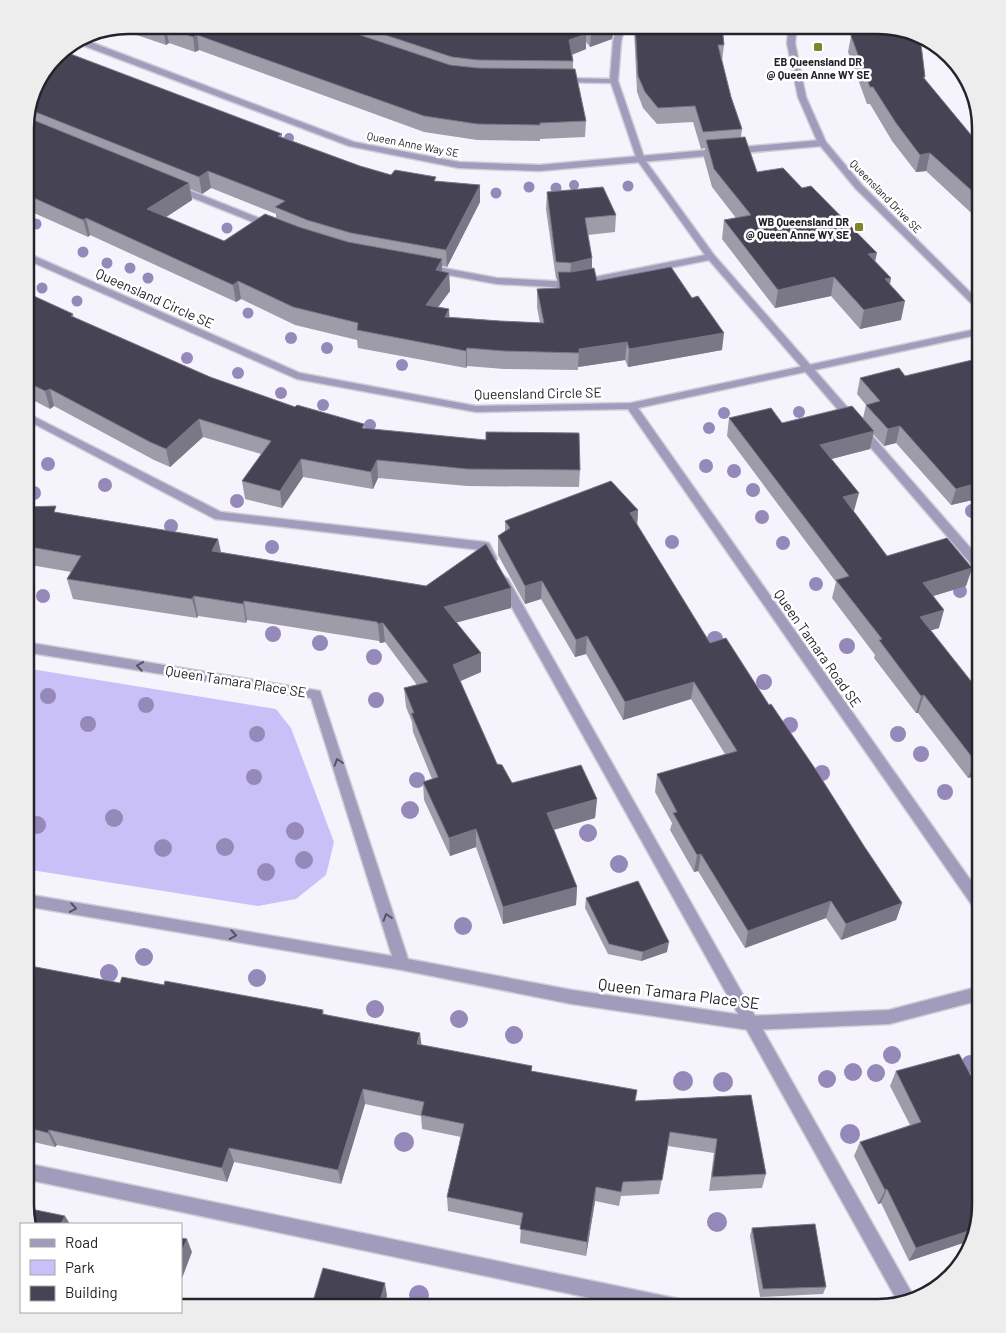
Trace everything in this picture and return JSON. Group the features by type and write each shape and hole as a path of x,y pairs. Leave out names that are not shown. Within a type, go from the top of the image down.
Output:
{"street":[{"path":"619,34 614,80 641,160 711,257 972,558"},
{"name":"Queensland Drive SE","path":"792,34 791,43 802,97 822,143 859,187 972,299"},
{"name":"Queen Anne Way SE","path":"86,43 352,144 459,165 539,168 822,143"},
{"path":"556,80 614,80"},
{"path":"170,185 278,230"},
{"path":"419,267 497,281 570,285 711,257"},
{"name":"Queensland Circle SE","path":"34,259 297,376 476,409 631,406 972,333"},
{"name":"Queen Tamara Road SE","path":"631,406 972,894"},
{"path":"34,420 219,516 484,546 749,1023 904,1296"},
{"name":"Queen Tamara Place SE","path":"34,648 316,694 402,964"},
{"name":"Queen Tamara Place SE","path":"34,902 402,964 572,997 749,1023 889,1017 972,995"},
{"path":"34,1172 635,1299"}],"green space":[{"path":"34,669 276,709 291,728 334,842 326,875 296,899 258,906 34,870"}],"building":[{"path":"185,34 357,34 450,65 478,68 575,69 586,121 540,123 540,125 477,124 424,116 197,35 193,37"},
{"path":"382,34 586,34 569,40 573,61 478,60 452,57"},
{"path":"636,34 723,34 724,45 718,45 731,97 742,129 703,132 695,106 658,108 645,92 638,76"},
{"path":"851,34 885,34 921,44 925,77 923,77 972,136 972,191 930,153 920,155 896,123 873,87 870,87"},
{"path":"70,54 282,134 278,136 360,166 391,175 395,170 436,177 434,181 480,185 446,250 351,233 307,220 275,207 285,201 208,171 199,177 36,112 43,86 53,70"},
{"path":"34,120 189,183 147,209 224,241 265,214 348,242 442,259 436,270 449,273 426,305 449,309 445,317 544,323 537,289 560,288 558,272 594,268 597,281 671,267 692,298 698,296 724,333 629,349 627,342 579,349 579,353 467,348 466,351 357,330 358,323 293,307 238,281 233,285 86,218 83,220 34,198"},
{"path":"745,137 757,172 783,168 802,188 811,186 877,253 868,254 891,278 885,279 905,301 864,310 834,277 778,290 724,220 751,215 714,169 706,140"},
{"path":"603,187 616,215 585,218 592,258 571,263 556,262 547,192"},
{"path":"34,296 73,314 71,316 210,377 295,407 297,405 364,424 362,428 486,440 486,432 579,433 580,470 467,469 377,460 371,472 301,459 280,491 242,481 271,441 199,419 166,449 50,389 45,391 34,386"},
{"path":"972,360 972,485 956,489 900,426 888,429 866,405 880,401 860,378 899,368 905,376"},
{"path":"852,406 874,431 820,445 859,493 843,497 887,556 947,538 972,568 923,583 944,610 920,617 972,682 972,757 924,695 921,696 879,640 882,639 836,580 849,576 729,418 771,408 782,423"},
{"path":"611,481 638,510 630,513 710,643 726,638 769,705 771,704 816,770 902,903 846,924 831,901 748,931 701,854 697,855 673,813 677,812 657,774 737,751 694,682 625,702 587,636 576,640 542,581 525,586 498,536 510,528 505,521"},
{"path":"56,506 54,512 218,539 212,551 426,586 486,544 511,588 444,607 481,653 453,665 497,764 502,765 512,783 581,765 597,799 547,813 577,887 503,907 476,829 449,838 423,782 438,777 411,713 414,713 404,688 428,682 383,623 378,624 377,622 244,601 243,604 194,596 192,599 67,579 81,556 34,548 34,507"},
{"path":"638,881 669,942 643,952 609,944 586,898"},
{"path":"34,967 120,983 122,977 164,985 165,981 323,1010 322,1014 420,1033 417,1044 532,1066 531,1071 637,1090 635,1101 751,1095 766,1174 712,1177 717,1139 670,1132 662,1180 623,1182 621,1192 596,1187 587,1242 520,1229 523,1213 447,1197 464,1124 421,1115 424,1102 363,1089 338,1170 229,1148 222,1168 49,1130 48,1133 34,1129"},
{"path":"959,1054 972,1078 972,1205 969,1230 916,1248 887,1189 885,1190 860,1142 921,1122 896,1071"},
{"path":"34,1210 65,1216 62,1223 36,1223"},
{"path":"815,1224 826,1287 763,1289 752,1228"},
{"path":"182,1238 187,1239 182,1251"},
{"path":"323,1268 385,1283 381,1299 314,1299"}],"place":[{"name":"EB Queensland DR @ Queen Anne WY SE","path":"818,47"},
{"name":"WB Queensland DR @ Queen Anne WY SE","path":"859,227"}]}
